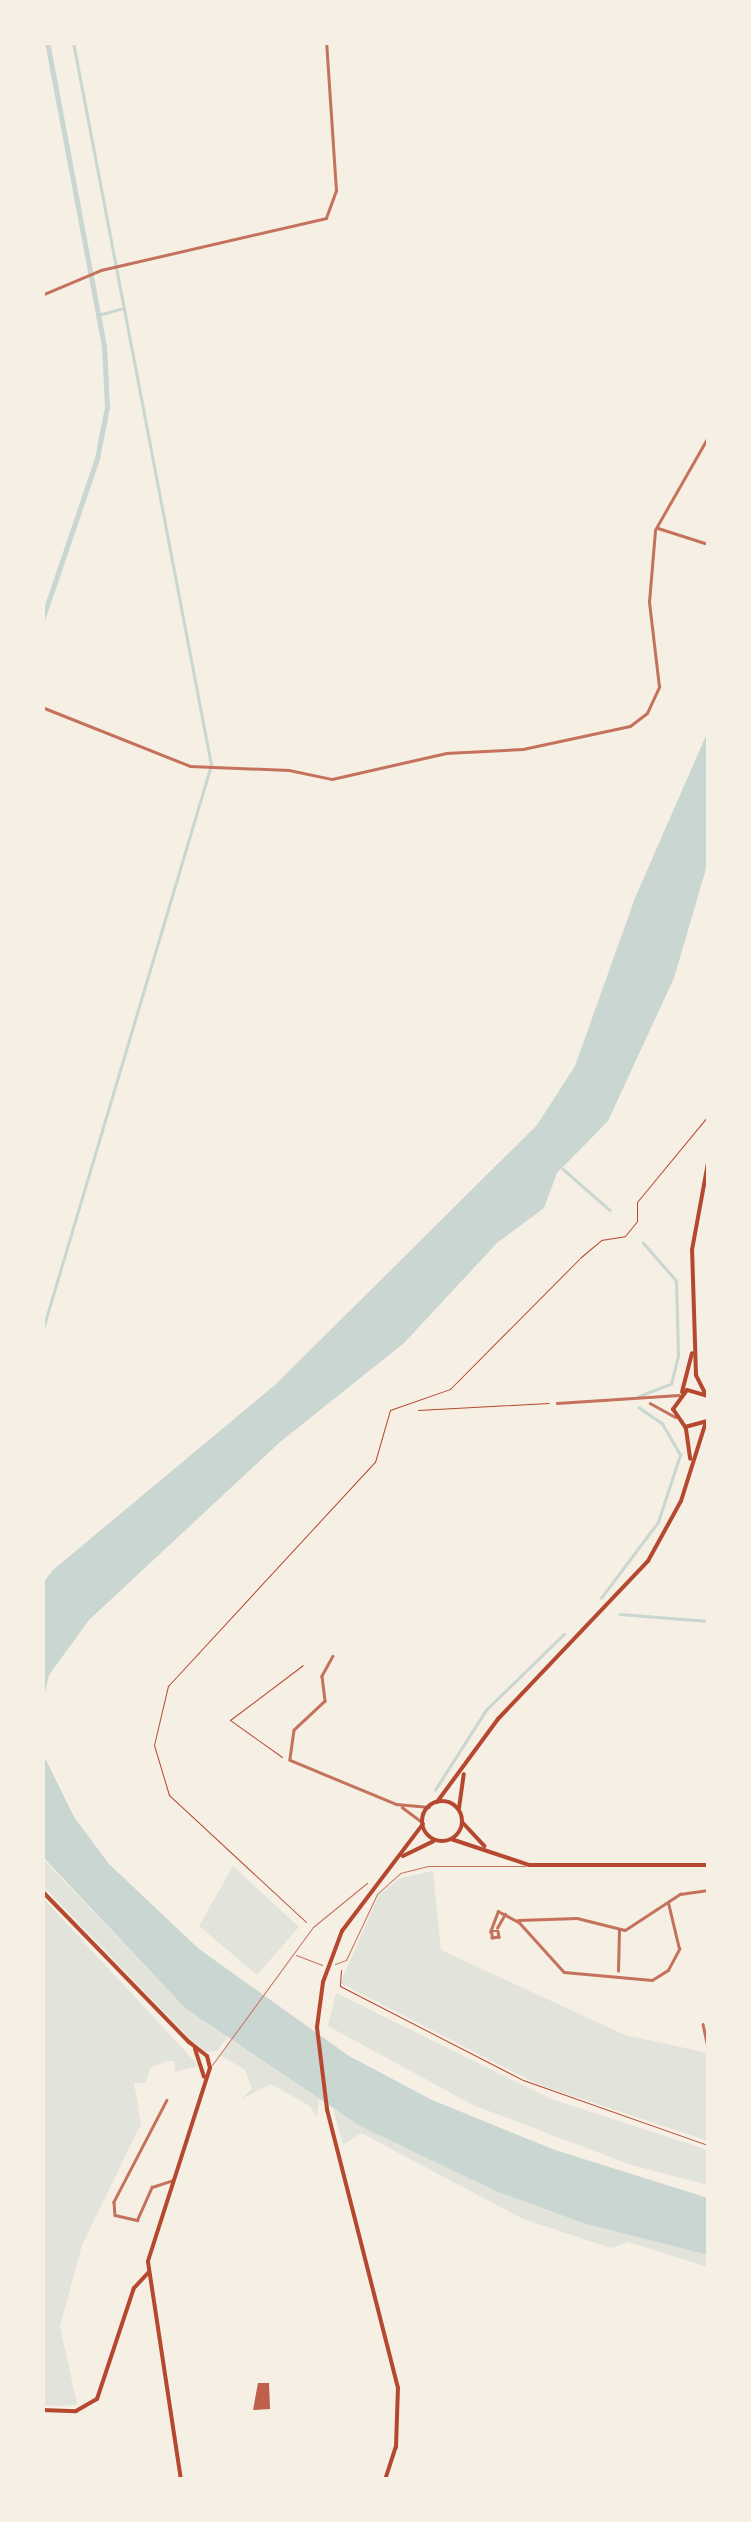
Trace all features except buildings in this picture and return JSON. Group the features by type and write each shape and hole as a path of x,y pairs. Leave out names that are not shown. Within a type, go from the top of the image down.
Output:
{"main road":[{"path":"707,1395 696,1378 693,1230 708,1163"},
{"path":"690,1468 685,1427 675,1417 679,1395 690,1376 693,1339"},
{"path":"679,1395 707,1395"},
{"path":"685,1427 707,1423"},
{"path":"385,2480 398,2438 398,2388 318,2052 321,1992 334,1950 361,1900 398,1859 423,1824 428,1807 437,1802 468,1764 508,1708 648,1561 675,1516 707,1423"},
{"path":"468,1764 457,1793 462,1822 496,1854"},
{"path":"437,1802 460,1814"},
{"path":"451,1839 462,1822"},
{"path":"423,1824 439,1841"},
{"path":"398,1859 451,1839 543,1866 708,1865"},
{"path":"42,1891 205,2054 210,2068 171,2180 148,2272 181,2479"},
{"path":"189,2042 204,2082"},
{"path":"42,2410 76,2411 97,2400 134,2288 148,2272"}],"street":[{"path":"42,295 134,262 308,227 326,218 336,191 326,42"},
{"path":"42,706 198,766 332,779 446,753 524,749 637,723 659,687 649,602 657,528 708,438"},
{"path":"657,528 708,544"},
{"path":"556,1402 643,1402 679,1395"},
{"path":"643,1402 675,1417"},
{"path":"332,1656 322,1676 326,1701 293,1732 290,1760 396,1804 423,1824"},
{"path":"396,1804 428,1807"},
{"path":"335,1964 346,1960 377,1894 400,1874 428,1866 543,1866"},
{"path":"210,2068 312,1927 367,1882"},
{"path":"505,1914 496,1939 490,1932 492,1913 505,1914 532,1921 575,1918 619,1930 640,1924 688,1891 708,1890"},
{"path":"516,1919 564,1972 618,1972 652,1980 672,1966 680,1941 668,1903"},
{"path":"529,1931 532,1921"},
{"path":"490,1932 497,1930"},
{"path":"618,1972 619,1930"},
{"path":"293,1955 322,1965"},
{"path":"703,2024 708,2048"},
{"path":"205,2054 220,2052"},
{"path":"168,2100 114,2202 115,2215 137,2220 152,2187 171,2180"}],"path":[{"path":"312,1927 170,1795 154,1745 168,1686 375,1462 390,1410 450,1389 580,1257 602,1240 625,1236 637,1221 637,1202 708,1116"},
{"path":"418,1410 556,1402"},
{"path":"290,1760 230,1720 303,1665"},
{"path":"346,1960 337,1984 508,2073 596,2111 708,2146"}],"shaded area":[{"path":"708,731 708,862 674,978 608,1121 557,1173 544,1208 497,1243 404,1343 280,1442 89,1620 49,1675 43,1701 43,1583 53,1570 276,1384 537,1125 575,1066 635,898"},
{"path":"42,1752 74,1817 109,1864 199,1949 349,2056 432,2100 555,2150 708,2198 708,2255 586,2224 498,2192 360,2126 185,2008 43,1857"},
{"path":"42,1858 185,2008 229,2035 217,2051 207,2052 191,2040 43,1886"},
{"path":"233,1866 299,1927 257,1975 199,1926"},
{"path":"433,1871 441,1950 625,2035 708,2053 708,2141 537,2084 340,1983 379,1895 400,1878"},
{"path":"42,1897 199,2066 175,2072 174,2061 167,2061 150,2068 146,2083 134,2083 141,2124 82,2245 60,2326 77,2404 64,2406 42,2405"},
{"path":"336,1993 551,2099 708,2150 708,2185 631,2165 473,2105 328,2026"},
{"path":"234,2038 319,2099 317,2118 310,2106 271,2084 241,2099 252,2089 245,2070 220,2055"},
{"path":"333,2109 498,2192 586,2224 708,2255 708,2267 628,2242 611,2248 523,2219 361,2133 343,2145"}],"waterway":[{"path":"42,620 97,458 107,407 104,346 47,42"},
{"path":"42,1332 211,765 73,42"},
{"path":"98,315 121,309"},
{"path":"563,1169 610,1210"},
{"path":"639,1396 671,1384 678,1356 676,1281 643,1243"},
{"path":"601,1598 658,1522 680,1455 662,1424 639,1408"},
{"path":"620,1614 708,1621"},
{"path":"435,1790 486,1710 564,1634"}]}
